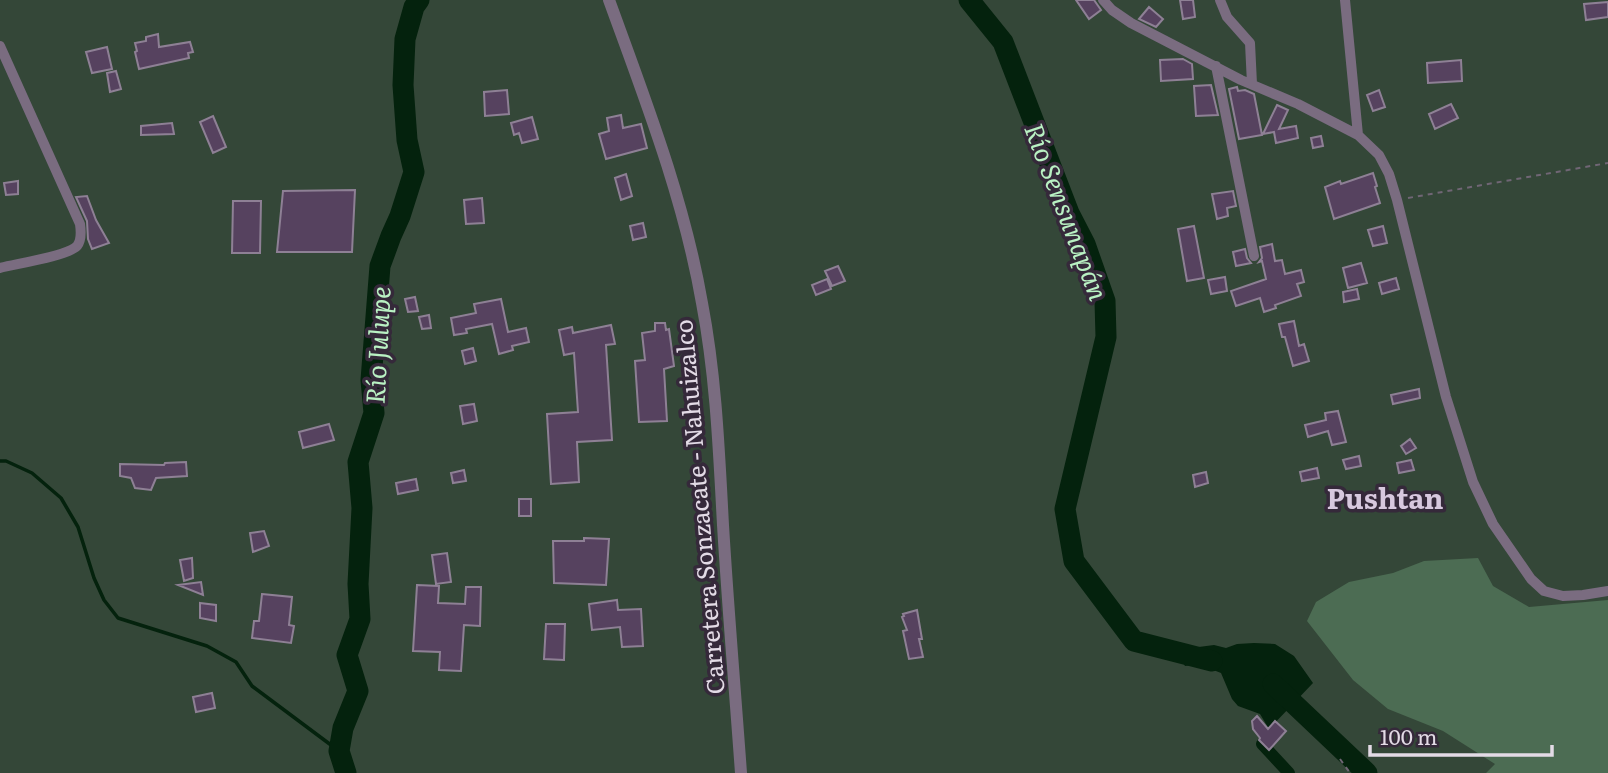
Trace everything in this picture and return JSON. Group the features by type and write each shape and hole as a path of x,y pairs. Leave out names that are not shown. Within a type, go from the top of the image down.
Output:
{"street":[{"name":"Carretera Sonzacate - Nahuizalco","path":"609,0 659,142 687,233 702,304 715,398 741,773"},
{"path":"1103,0 1131,23 1358,135 1379,155 1389,174 1397,200 1446,397 1473,482 1493,524 1531,579 1544,591 1563,596 1608,590"},
{"path":"1220,0 1227,17 1250,43 1252,84"},
{"path":"1345,0 1358,135"},
{"path":"0,46 80,224 81,237 77,247 65,253 0,268"},
{"path":"1216,66 1254,256"}],"path":[{"path":"1397,200 1608,163"},
{"path":"1340,759 1350,773"}],"shaded area":[{"path":"0,0 1608,0 1608,773 0,773"},
{"path":"1478,558 1493,586 1529,607 1608,600 1608,773 1486,773 1495,764 1443,731 1388,709 1353,680 1307,621 1316,602 1349,582 1393,573 1424,561"},
{"path":"1254,643 1275,644 1294,656 1313,683 1269,729 1260,714 1238,706 1232,699 1221,673 1198,664 1185,666 1182,661 1191,648 1214,645 1226,648"}],"building":[{"path":"1076,0 1094,0 1101,10 1089,19"},
{"path":"1180,0 1193,0 1195,17 1183,19"},
{"path":"1608,2 1608,17 1586,20 1584,4"},
{"path":"1149,7 1163,19 1156,27 1139,19"},
{"path":"158,34 159,47 190,42 193,52 188,53 189,58 139,69 135,43 146,41 146,37"},
{"path":"107,47 112,69 92,73 86,52"},
{"path":"1183,59 1192,64 1193,79 1161,81 1160,60"},
{"path":"1461,60 1462,81 1428,83 1427,63"},
{"path":"116,71 121,89 110,92 107,73"},
{"path":"1211,85 1218,115 1196,116 1194,86"},
{"path":"1237,87 1238,91 1245,90 1254,94 1262,135 1239,139 1229,89"},
{"path":"507,90 509,114 485,116 484,92"},
{"path":"1379,90 1385,107 1373,111 1367,95"},
{"path":"1451,104 1458,118 1435,129 1429,114"},
{"path":"1277,105 1288,110 1279,129 1296,126 1298,138 1276,143 1274,132 1263,134"},
{"path":"621,115 623,128 641,124 647,148 606,159 599,134 609,131 607,118"},
{"path":"213,116 226,147 213,153 200,122"},
{"path":"532,117 538,139 522,143 519,133 514,135 511,123"},
{"path":"172,123 174,134 141,135 141,126"},
{"path":"1321,136 1323,146 1313,148 1311,138"},
{"path":"1373,173 1380,203 1334,219 1325,187"},
{"path":"626,174 632,196 621,200 615,178"},
{"path":"18,181 18,194 6,195 4,183"},
{"path":"355,190 352,252 277,252 283,191"},
{"path":"1233,191 1236,206 1227,208 1228,216 1217,219 1212,194"},
{"path":"87,196 109,243 92,249 88,239 87,221 76,197"},
{"path":"482,198 484,223 466,224 464,200"},
{"path":"233,201 261,201 260,253 232,253"},
{"path":"643,223 646,237 633,240 630,226"},
{"path":"1194,226 1204,278 1187,281 1178,229"},
{"path":"1383,226 1387,243 1373,246 1368,230"},
{"path":"1272,244 1275,261 1282,260 1285,274 1301,270 1304,282 1297,284 1301,296 1264,312 1260,298 1236,306 1231,291 1266,279 1262,261 1259,262 1262,258 1260,247"},
{"path":"1245,249 1251,263 1236,266 1233,252"},
{"path":"1361,263 1367,283 1348,288 1343,268"},
{"path":"838,266 845,281 832,286 825,271"},
{"path":"1225,277 1227,291 1211,294 1208,280"},
{"path":"1396,278 1399,289 1382,294 1379,283"},
{"path":"827,279 831,289 816,295 812,285"},
{"path":"1357,289 1359,299 1344,302 1343,292"},
{"path":"415,297 418,311 408,312 405,299"},
{"path":"501,299 508,332 526,328 529,342 512,346 513,350 499,354 492,324 466,329 467,333 454,335 451,318 476,313 474,304"},
{"path":"429,315 431,328 422,329 419,317"},
{"path":"1294,321 1299,346 1304,344 1309,361 1293,366 1279,324"},
{"path":"655,323 665,323 666,330 669,329 674,366 664,369 667,421 639,422 635,361 645,360 642,333 655,331"},
{"path":"611,325 615,344 606,345 612,440 577,442 579,482 551,484 547,414 578,412 574,353 564,355 559,330 572,327 573,333"},
{"path":"473,348 476,361 465,364 462,351"},
{"path":"1419,389 1420,398 1393,404 1391,395"},
{"path":"474,404 477,421 463,424 460,406"},
{"path":"1338,411 1346,442 1332,445 1328,431 1308,437 1305,425 1326,420 1325,413"},
{"path":"329,424 334,440 303,448 299,432"},
{"path":"1410,439 1416,448 1406,454 1401,446"},
{"path":"1359,456 1361,466 1346,469 1343,460"},
{"path":"1411,460 1414,470 1399,473 1397,463"},
{"path":"186,462 187,476 156,478 151,490 135,488 131,478 120,476 120,464 164,465"},
{"path":"1317,468 1319,478 1302,481 1300,472"},
{"path":"464,470 466,481 453,483 451,473"},
{"path":"1206,472 1208,483 1195,487 1193,475"},
{"path":"416,479 418,490 398,494 396,483"},
{"path":"519,499 531,499 531,516 519,516"},
{"path":"264,531 269,546 253,552 250,533"},
{"path":"584,538 609,539 606,585 554,583 553,541 584,541"},
{"path":"447,553 451,582 436,584 432,555"},
{"path":"192,558 193,578 184,581 180,560"},
{"path":"201,582 203,595 178,585"},
{"path":"417,585 439,586 438,603 465,604 466,587 481,587 480,626 464,625 461,671 439,670 440,652 413,651"},
{"path":"262,594 292,597 289,625 294,626 291,643 252,638 254,621 259,621"},
{"path":"617,600 618,610 641,609 643,646 622,647 620,627 592,630 589,604"},
{"path":"200,603 216,605 216,621 200,618"},
{"path":"917,610 923,657 909,659 903,631 907,630 902,617 903,614"},
{"path":"546,624 565,624 564,660 544,659"},
{"path":"212,693 215,708 196,712 193,697"},
{"path":"1257,716 1268,729 1275,721 1286,731 1269,750 1253,729 1252,721"}],"waterway":[{"name":"Río Julupe","path":"346,773 339,751 343,728 358,691 347,655 360,619 358,584 362,508 358,462 374,413 371,380 380,266 414,172 407,140 403,85 405,39 414,7 419,0"},
{"name":"Río Sensunapán","path":"969,0 1003,42 1069,213 1085,244 1105,301 1106,337 1065,509 1074,561 1134,641 1212,661"},
{"path":"0,461 6,461 32,473 61,498 78,527 104,600 118,618 207,646 236,662 252,686 339,751"},
{"name":"Río Sensunapán","path":"1273,684 1367,773"},
{"path":"1262,744 1289,773"}],"district":[{"name":"Pushtan","path":"1385,497"}]}
